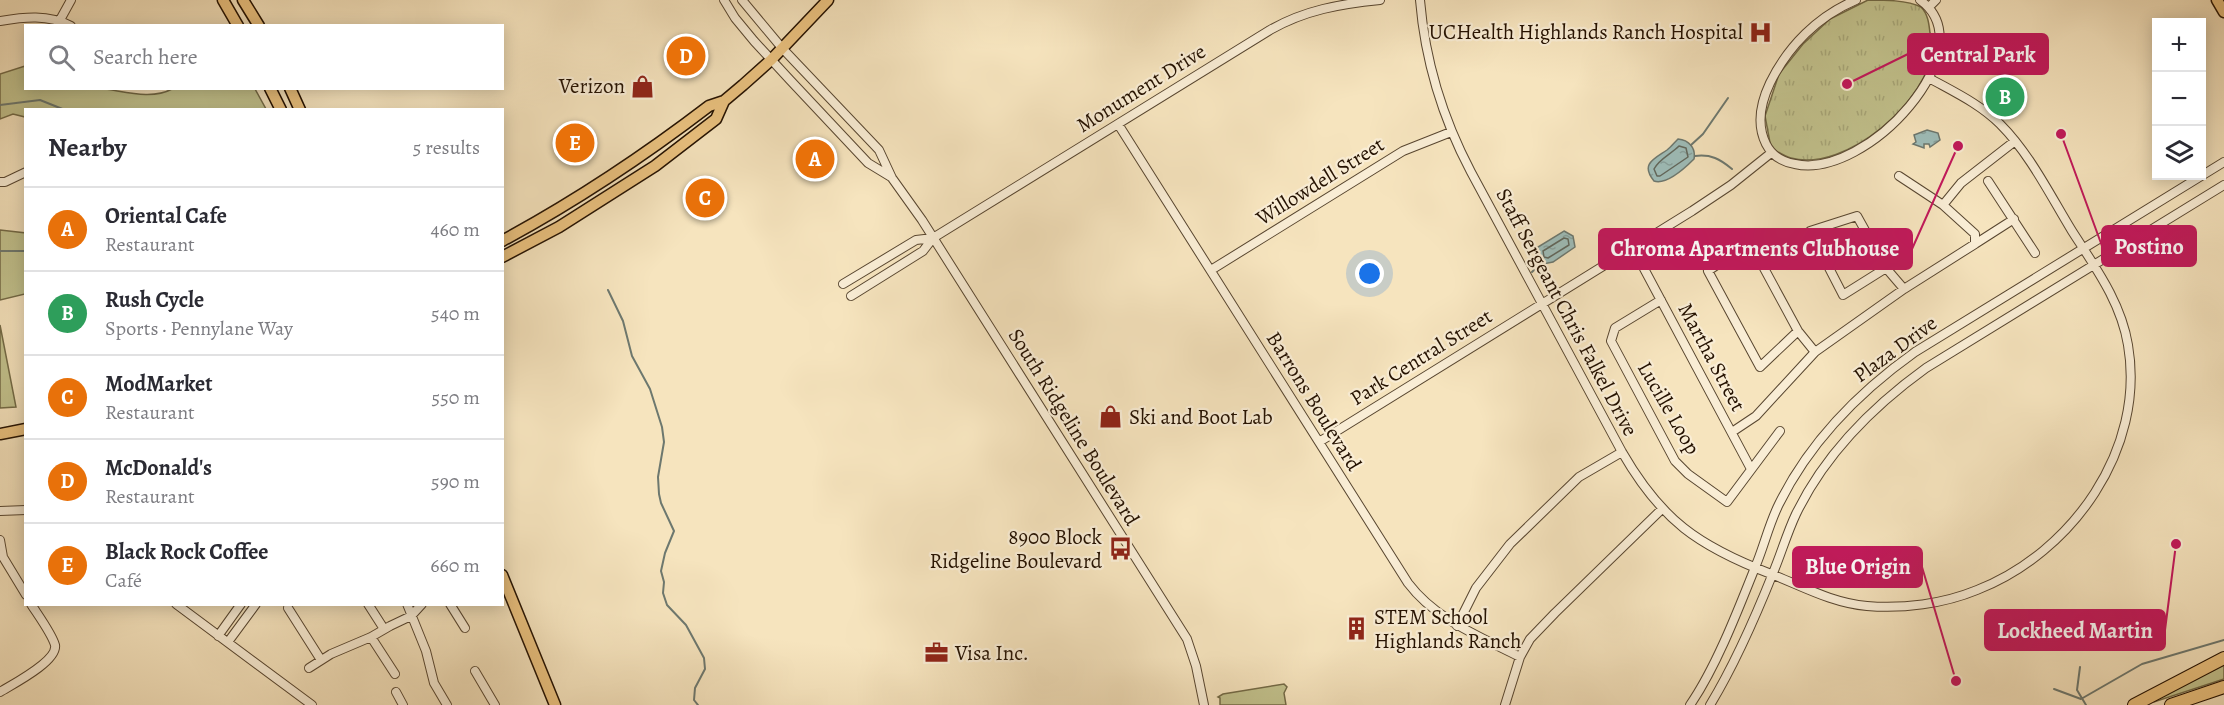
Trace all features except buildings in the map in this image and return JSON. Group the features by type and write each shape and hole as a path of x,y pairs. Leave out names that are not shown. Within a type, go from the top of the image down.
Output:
{"highway":[{"path":"2134,705 2224,658"},
{"path":"2171,705 2224,687"}],"main road":[{"path":"223,0 237,24"},
{"path":"243,0 258,24"},
{"path":"504,240 611,178 709,106 724,101 771,60 828,0"},
{"path":"2217,0 2224,12"},
{"path":"271,90 280,108"},
{"path":"291,90 299,108"},
{"path":"504,256 559,227 655,166 716,119 724,101"},
{"path":"0,434 24,429"},
{"path":"504,580 555,705"}],"street":[{"path":"60,20 71,0"},
{"name":"South Ridgeline Boulevard","path":"724,0 735,18 771,60 868,163 892,178"},
{"name":"South Ridgeline Boulevard","path":"742,0 782,48 879,150 892,178 933,238 1187,639 1196,666 1204,705"},
{"name":"Monument Drive","path":"851,296 923,251 933,238 1263,34 1290,19 1326,7 1380,0"},
{"name":"Staff Sergeant Chris Falkel Drive","path":"1420,0 1434,76 1451,132 1622,452 1643,487 1662,509 1702,542 1722,554 1831,599 1864,606 1896,607 1941,601 1977,590 2034,558 2059,537 2091,500 2106,475 2123,433 2129,403 2130,360 2125,331 2113,299 2095,266 2015,141 1985,111 1929,78"},
{"path":"1856,0 1811,28 1776,71 1763,99 1761,115 1763,136 1771,153 1784,161 1803,166 1826,164 1843,158 1865,147 1888,129 1913,101 1929,78 1936,58 1938,38 1936,24 1929,7 1920,0"},
{"path":"1929,7 1936,0"},
{"path":"0,21 28,16 60,20 67,24"},
{"name":"Barrons Boulevard","path":"1118,124 1413,590 1433,609 1457,626 1520,657"},
{"name":"Willowdell Street","path":"1211,270 1403,151 1451,132"},
{"path":"1942,205 1961,183 2015,141"},
{"name":"Park Central Street","path":"1319,442 1633,248 1731,185 1771,153"},
{"name":"Plaza Drive","path":"1690,705 1714,663 1755,568 1778,506 1791,482 1821,438 1849,406 1886,373 1915,352 2224,162"},
{"path":"0,182 6,182 24,173"},
{"path":"1899,176 1942,205 1975,234 1975,244"},
{"path":"1988,181 2035,253"},
{"name":"Plaza Drive","path":"1710,705 1729,671 1773,575 1796,514 1837,450 1863,420 1898,388 1926,368 2224,185"},
{"path":"1886,268 1843,295 1810,231 1857,216 1886,268 1904,289"},
{"name":"Martha Street","path":"1633,248 1732,432 1756,416 1815,352 1904,289 2014,219"},
{"name":"Monument Drive","path":"843,284 916,240 933,238"},
{"path":"1798,331 1760,367 1708,271 1730,256 1752,246 1798,331 1815,352"},
{"name":"Lucille Loop","path":"1661,300 1615,328 1611,341 1675,461 1688,474 1727,502 1780,431"},
{"name":"Lucille Loop","path":"1732,432 1751,469"},
{"path":"1457,626 1478,584 1510,544 1585,473 1622,452"},
{"path":"1505,705 1520,657 1530,639 1662,509"},
{"path":"0,512 24,510"},
{"path":"0,540 3,557 24,592"},
{"path":"0,692 43,665 55,652 55,644 32,606"},
{"path":"179,606 312,705"},
{"path":"218,636 240,606"},
{"path":"228,642 255,606"},
{"path":"369,606 384,629"},
{"path":"408,606 426,651 434,682 447,705"},
{"path":"309,668 411,616 420,606"},
{"path":"451,606 465,628"},
{"path":"288,608 321,660"},
{"path":"371,637 395,674"},
{"path":"475,671 495,705"},
{"path":"396,692 403,705"}],"green space":[{"path":"1868,0 1909,3 1921,7 1925,13 1933,46 1928,67 1917,88 1882,128 1836,154 1813,160 1791,158 1771,148 1765,116 1779,74 1803,44 1830,19"},
{"path":"24,66 24,90 110,90 154,94 169,90 256,90 265,108 24,108 24,117 13,114 0,119 0,74"},
{"path":"0,230 24,233 24,294 0,300"},
{"path":"0,325 16,407 0,408"},
{"path":"2224,664 2224,679 2153,701"},
{"path":"1284,684 1287,687 1284,693 1286,705 1220,705 1218,697 1223,694"}],"water":[{"path":"1927,130 1938,133 1940,140 1930,147 1929,144 1924,144 1924,148 1913,144 1916,142 1914,135"},
{"path":"1678,139 1691,145 1694,159 1670,178 1659,182 1654,181 1648,170 1650,162"},
{"path":"1564,231 1573,236 1575,247 1553,262 1543,264 1536,254 1538,247"}],"waterway":[{"path":"1691,145 1703,134 1728,98"},
{"path":"0,105 40,100 60,108"},
{"path":"1695,156 1715,158 1732,169"},
{"path":"0,251 24,251"},
{"path":"1532,272 1541,263"},
{"path":"608,290 623,321 632,356 650,389 662,427 664,442 658,477 659,494 674,531 661,571 664,582 663,593 667,605 686,625 704,658 705,669 695,688 694,700 698,705"},
{"path":"2054,689 2081,699 2142,664 2224,640"},
{"path":"2080,667 2077,690 2086,705"}],"place":[{"name":"UCHealth Highlands Ranch Hospital","path":"1761,32"},
{"name":"McDonald's","path":"686,56"},
{"name":"Central Park","path":"1847,84"},
{"name":"Verizon","path":"643,86"},
{"name":"Rush Cycle","path":"2005,97"},
{"name":"Postino","path":"2061,134"},
{"name":"Black Rock Coffee","path":"575,143"},
{"name":"Chroma Apartments Clubhouse","path":"1958,146"},
{"name":"Oriental Cafe","path":"815,159"},
{"name":"ModMarket","path":"705,198"},
{"name":"Ski and Boot Lab","path":"1111,417"},
{"name":"Lockheed Martin","path":"2176,544"},
{"name":"8900 Block Ridgeline Boulevard","path":"1120,549"},
{"name":"STEM School Highlands Ranch","path":"1356,629"},
{"name":"Visa Inc.","path":"937,653"},
{"name":"Blue Origin","path":"1956,681"}]}
